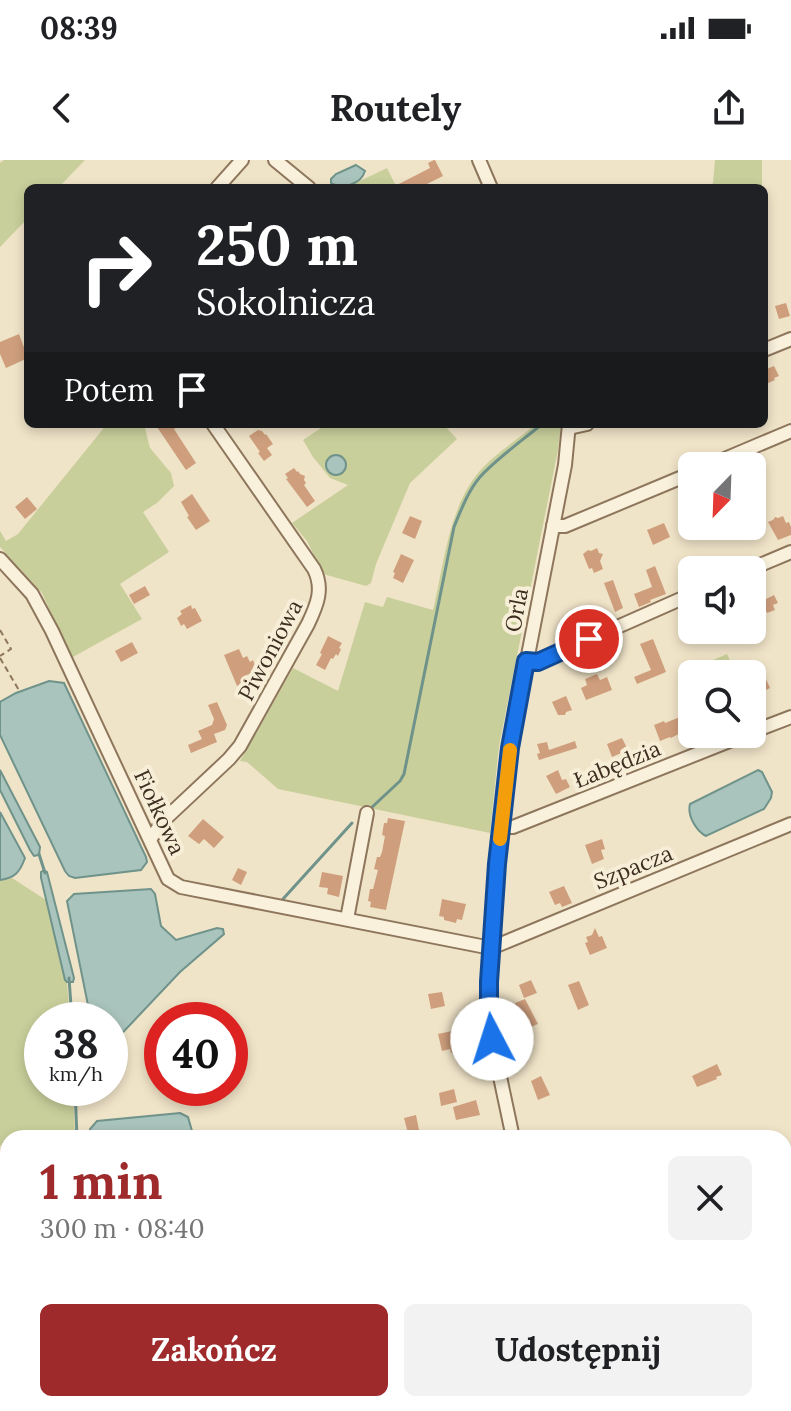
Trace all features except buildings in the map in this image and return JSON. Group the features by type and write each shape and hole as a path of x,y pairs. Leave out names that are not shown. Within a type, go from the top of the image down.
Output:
{"street":[{"path":"221,184 242,160"},
{"path":"275,160 304,184"},
{"path":"479,160 489,184"},
{"path":"768,348 791,339"},
{"name":"Piwoniowa","path":"151,838 164,820 240,746 316,609 319,596 319,581 314,569 216,428"},
{"name":"Orla","path":"511,1130 492,1039 489,997 491,948 510,748 565,465 569,428"},
{"path":"741,452 791,431"},
{"path":"553,526 565,526 678,479"},
{"path":"766,562 791,552"},
{"name":"Fiołkowa","path":"0,559 32,594 69,664 168,879 181,887 491,948"},
{"path":"526,661 538,662 678,600"},
{"name":"Łabędzia","path":"766,727 791,717"},
{"name":"Łabędzia","path":"501,827 513,827 712,748"},
{"path":"347,919 367,813"},
{"name":"Szpacza","path":"491,948 791,824"}],"path":[{"path":"0,630 11,649 0,657 20,692"}],"green space":[{"path":"4,160 85,160 62,184 24,184 24,222 0,247 0,163"},
{"path":"715,160 762,160 762,184 713,183"},
{"path":"387,168 395,184 353,184"},
{"path":"104,428 145,428 150,448 171,473 174,486 143,512 169,552 120,584 142,619 71,658 42,593 0,547 0,531 6,541 18,534"},
{"path":"321,428 447,428 457,439 410,483 371,583 366,586 323,574 307,541 292,523 348,485 330,478 303,440"},
{"path":"531,428 561,428 499,746 490,833 278,789 247,762 240,761 293,668 338,691 365,602 383,607 387,597 433,610 453,521 468,488 491,460"},
{"path":"727,654 730,660 713,660"},
{"path":"12,878 46,900 67,982 69,1002 24,1002 24,1106 74,1106 75,1130 0,1130 0,880"}],"water":[{"path":"356,165 365,171 351,184 331,183 336,174"},
{"path":"336,455 343,458 346,465 343,472 336,475 329,472 326,465 329,458"},
{"path":"49,681 64,683 146,857 147,862 141,870 75,878 65,871 0,735 0,702"},
{"path":"0,770 40,847 39,855 34,856 30,850 0,790"},
{"path":"758,770 772,792 764,809 706,836 702,834 691,818 690,804"},
{"path":"0,812 25,858 16,874 0,880"},
{"path":"44,870 47,872 73,982 65,980 41,878"},
{"path":"151,889 155,894 161,926 176,940 217,928 223,929 224,934 180,972 152,1002 144,1002 144,1010 128,1027 128,1002 87,1002 67,901 74,894"},
{"path":"180,1113 188,1117 192,1130 90,1130 97,1121"}],"waterway":[{"path":"370,809 404,774 454,527 462,507 486,470 537,428"},
{"path":"283,899 352,823"},
{"path":"39,854 45,873"},
{"path":"69,978 71,1002"},
{"path":"76,1106 77,1130"}],"slow traffic":[{"path":"500,839 510,750"}],"route":[{"path":"492,1039 489,982 497,864 510,748 526,661 538,662 589,639"}]}
